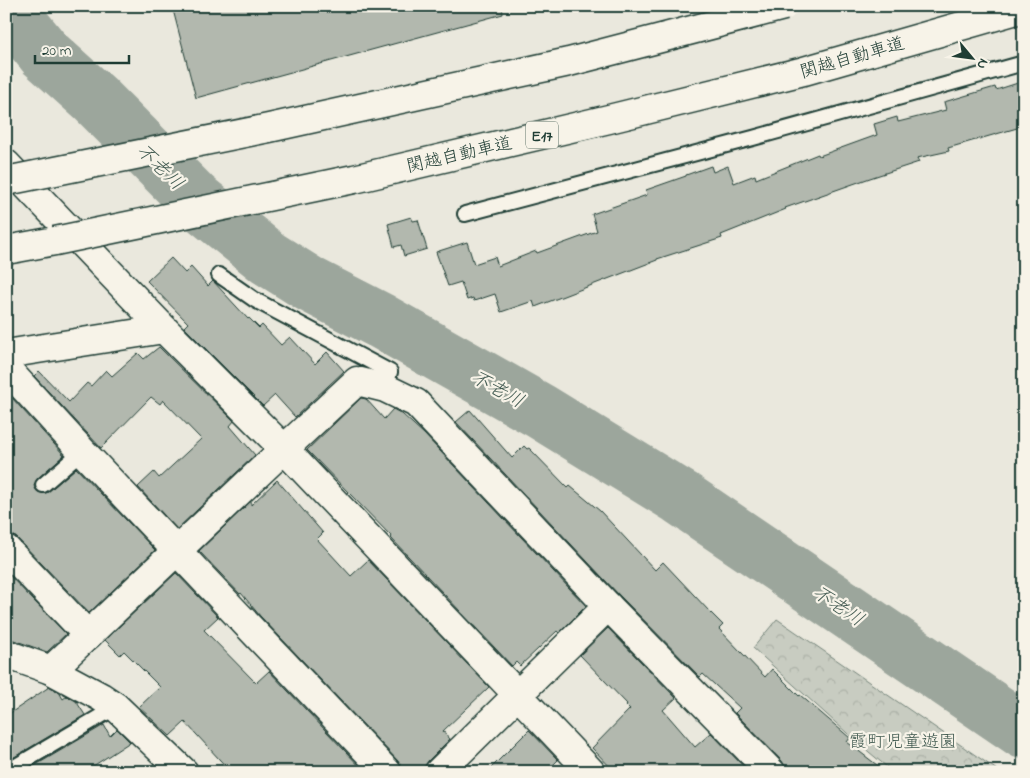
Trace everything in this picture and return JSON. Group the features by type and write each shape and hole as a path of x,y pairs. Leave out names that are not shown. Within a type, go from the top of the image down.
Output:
{"main road":[{"path":"6,181 269,128 569,62 784,6"},
{"name":"関越自動車道","path":"6,250 354,180 804,71 1024,8"},
{"path":"6,164 164,329 284,449 591,772"},
{"path":"6,354 164,329"},
{"path":"6,368 82,451 386,772"},
{"path":"51,670 357,381 385,388 416,403 608,606 771,772"},
{"path":"6,549 88,635"},
{"path":"439,772 608,606"},
{"path":"6,654 51,670 116,706 184,772"}],"lane":[{"path":"465,214 753,138 1024,63"},
{"path":"219,276 255,300 390,372 385,388"},
{"path":"43,485 82,451"},
{"path":"6,772 116,706"}],"green space":[{"name":"霞町児童遊園","path":"777,619 1000,772 893,772 753,648"}],"building":[{"path":"172,6 502,6 503,14 196,98"},
{"path":"1024,81 1024,126 948,148 949,151 917,158 919,162 785,208 721,235 722,238 657,259 535,307 533,301 501,312 495,294 474,301 473,298 467,300 461,282 448,286 436,252 467,242 474,264 495,257 498,266 597,231 592,214 647,195 646,190 711,166 713,172 728,166 734,183 755,175 756,179 818,154 819,156 877,135 874,124 897,117 898,122 946,110 944,102 995,87 996,90"},
{"path":"411,217 413,221 418,220 427,249 404,256 401,245 394,247 388,224"},
{"path":"171,258 185,273 191,267 208,286 213,281 248,319 259,328 262,325 281,345 290,337 315,364 327,352 344,371 295,417 275,395 263,406 184,327 188,323 147,281"},
{"path":"159,347 234,421 230,426 255,455 177,529 138,487 154,472 159,478 201,439 163,400 160,404 151,397 101,448 34,376 39,371 69,402 87,383 91,386 106,370 112,376 138,353 144,359"},
{"path":"12,398 64,455 37,479 34,486 37,491 41,493 48,492 76,468 155,550 89,613 17,538 11,534 6,534 6,404"},
{"path":"361,398 366,399 384,419 393,409 402,414 424,434 586,606 559,633 557,631 520,666 516,662 512,666 392,537 307,450"},
{"path":"470,410 512,458 524,446 527,449 529,448 568,488 570,486 600,511 655,570 663,562 723,625 719,629 765,677 772,669 799,696 850,738 847,742 886,772 786,772 782,761 735,713 740,708 703,674 700,677 619,595 456,422"},
{"path":"277,480 323,533 317,539 351,576 368,560 489,687 443,731 450,739 428,761 424,767 424,772 402,772 398,761 260,616 241,593 199,551 251,501 251,505"},
{"path":"6,572 66,634 47,652 11,639 6,639"},
{"path":"176,573 218,617 204,630 256,683 269,671 365,772 231,772 185,722 170,736 139,707 160,687 124,651 120,655 105,640"},
{"path":"608,628 676,698 663,710 695,747 711,733 749,772 615,772 592,748 630,709 580,655"},
{"path":"49,687 59,692 63,699 67,696 76,701 85,715 6,762 6,716"},
{"path":"104,725 110,736 117,729 130,742 84,772 24,772"},
{"path":"529,730 558,760 546,772 487,772"}],"waterway":[{"name":"不老川","path":"6,6 45,54 95,99 195,199 268,258 311,285 381,321 540,411 680,497 1024,731"}]}
